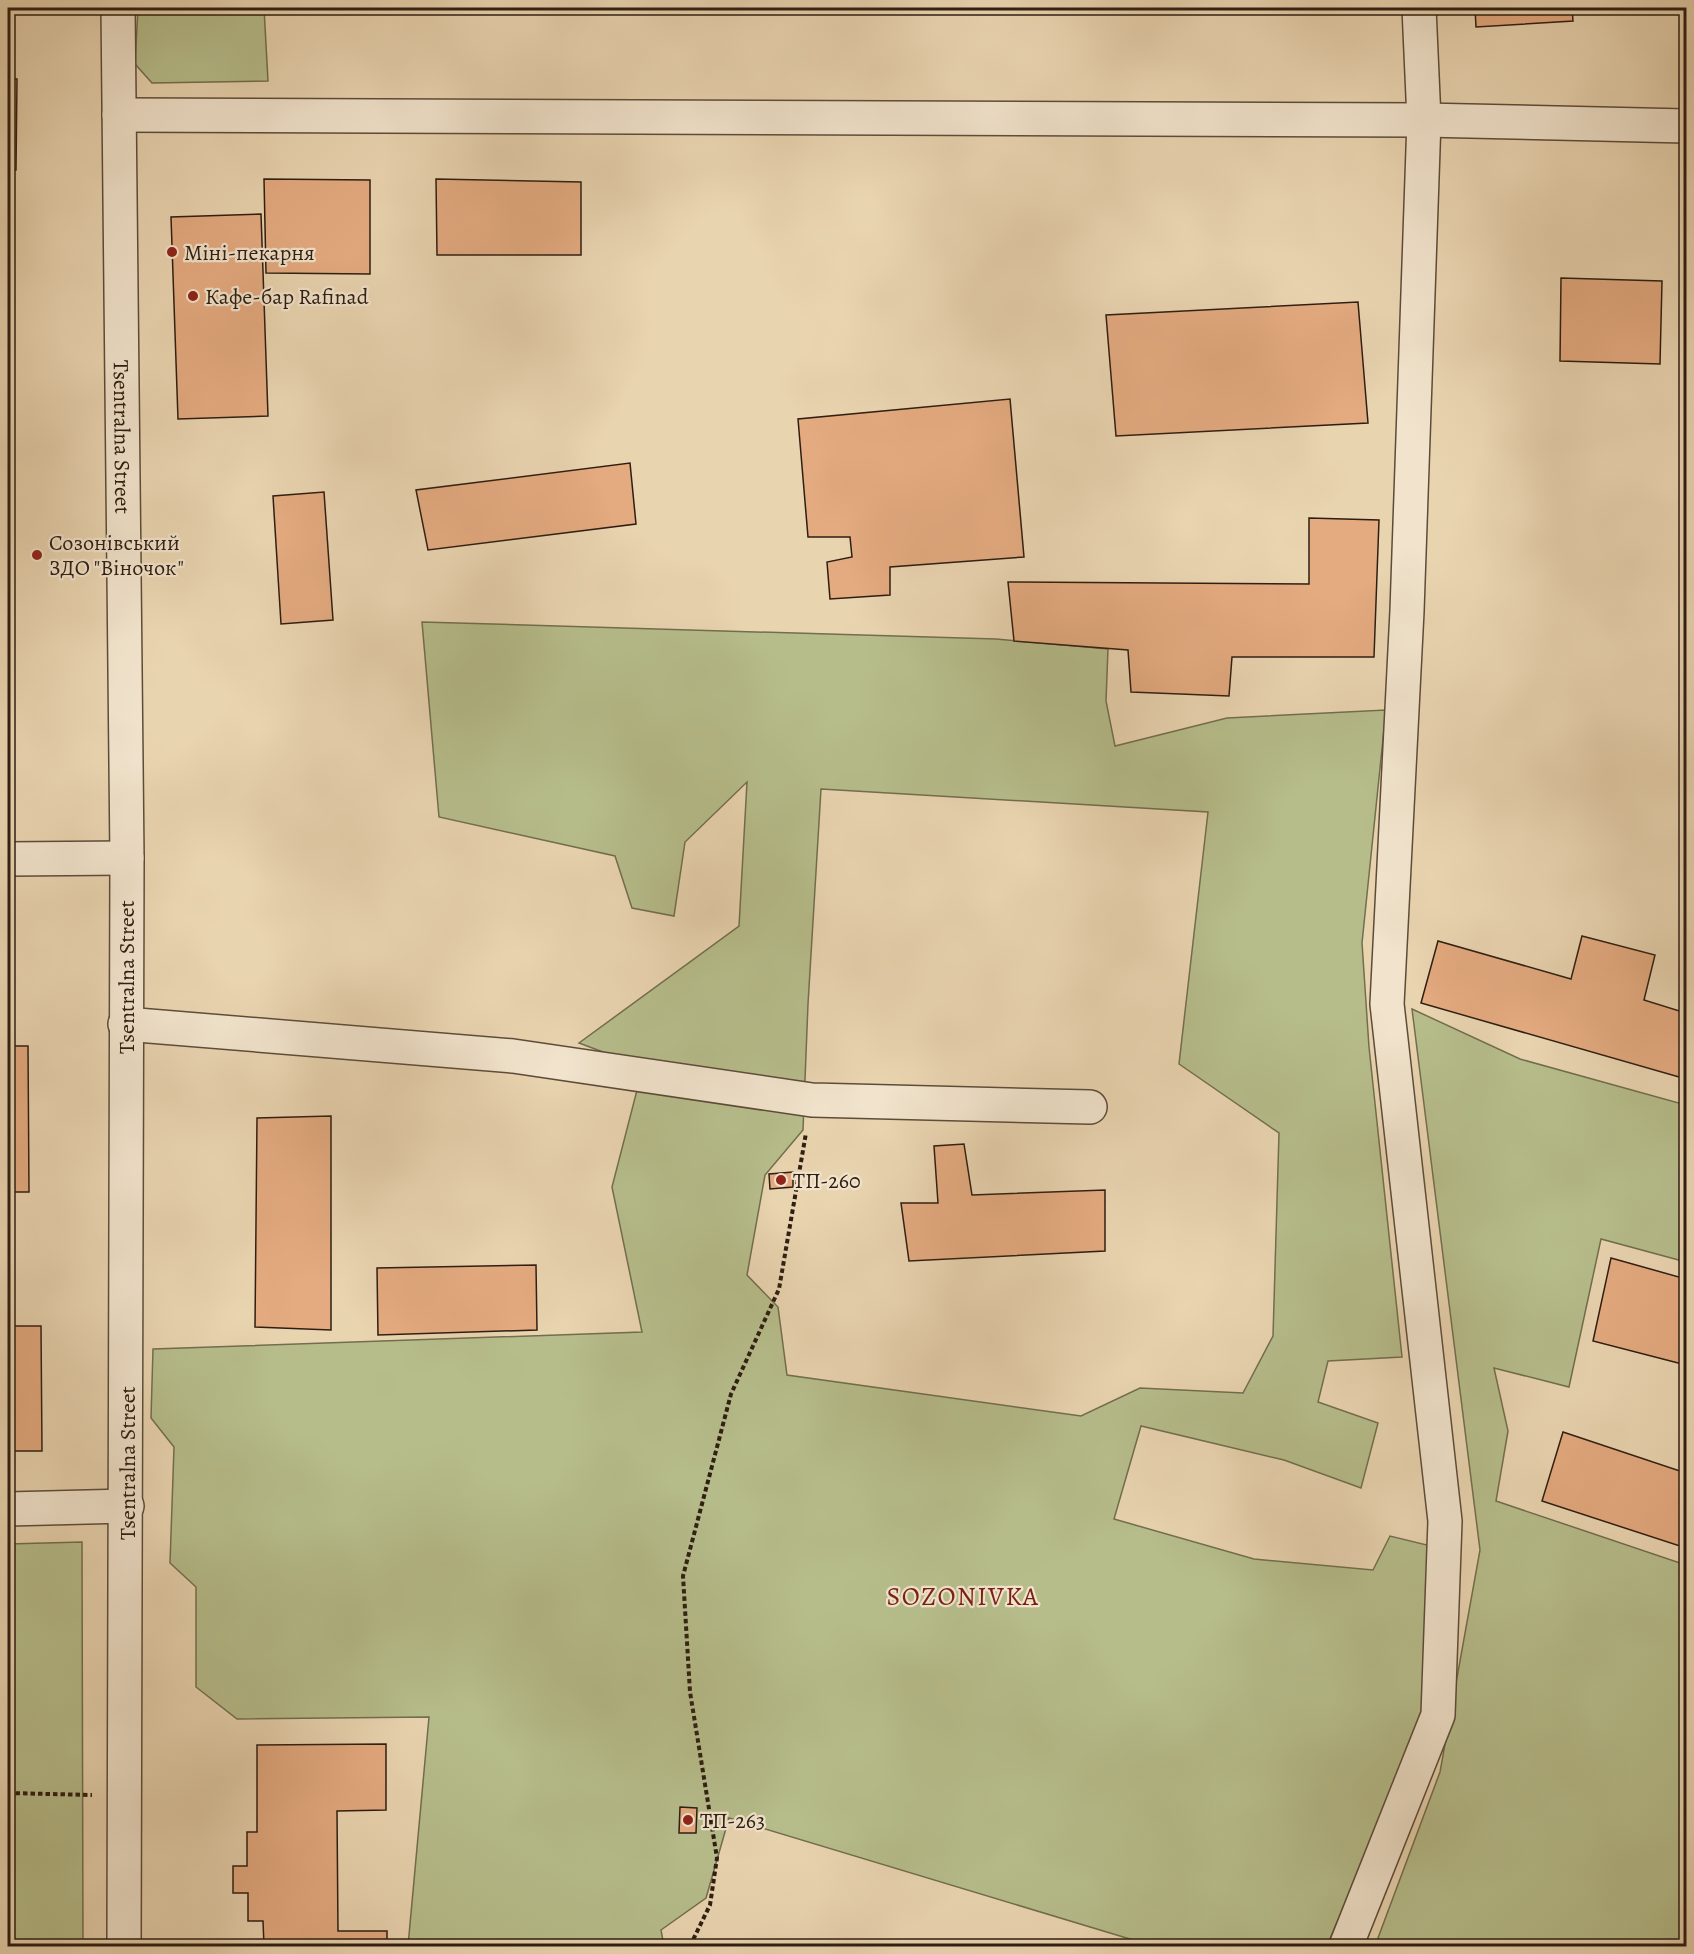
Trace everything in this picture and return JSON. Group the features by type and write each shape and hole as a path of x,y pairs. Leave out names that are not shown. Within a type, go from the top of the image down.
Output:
{"street":[{"name":"Tsentralna Street","path":"118,8 127,858 124,1947"},
{"path":"1346,1947 1438,1715 1445,1521 1387,1004 1407,611 1424,120 1419,8"},
{"path":"119,115 1424,120 1686,126"},
{"path":"8,859 127,858"},
{"path":"125,1024 513,1056 812,1100 1090,1107"},
{"path":"8,1509 127,1506"}],"path":[{"path":"690,1947 710,1905 717,1858 690,1692 683,1576 731,1394 779,1289 812,1100"},
{"path":"8,1793 125,1795"}],"green space":[{"path":"138,8 264,8 268,81 152,83 135,64"},
{"path":"422,622 996,639 1108,649 1106,701 1115,746 1227,718 1386,710 1362,943 1369,1047 1402,1357 1328,1361 1318,1402 1378,1423 1361,1488 1284,1460 1141,1426 1114,1519 1254,1559 1373,1570 1390,1536 1427,1545 1425,1715 1327,1946 1153,1946 729,1818 706,1898 661,1930 664,1946 408,1946 429,1717 237,1719 196,1687 196,1587 170,1563 174,1447 151,1418 153,1349 642,1332 612,1187 643,1067 579,1043 739,926 747,782 685,842 674,916 632,908 615,856 439,817","holes":["821,789 1208,812 1179,1064 1279,1133 1273,1336 1243,1393 1140,1388 1081,1416 787,1375 778,1307 747,1275 765,1175 803,1130"]},
{"path":"1412,1009 1520,1059 1686,1105 1686,1262 1601,1239 1569,1387 1494,1368 1508,1431 1496,1501 1686,1565 1686,1946 1375,1946 1440,1772 1480,1550"},
{"path":"82,1542 83,1946 8,1946 8,1544"}],"building":[{"path":"1475,8 1572,8 1573,21 1476,27"},
{"path":"8,79 17,79 16,170 8,170"},
{"path":"264,179 370,180 370,274 266,273"},
{"path":"436,179 581,182 581,255 437,255"},
{"path":"261,214 268,416 178,419 171,217"},
{"path":"1561,278 1662,281 1660,364 1560,361"},
{"path":"1358,302 1368,423 1116,436 1106,315"},
{"path":"1010,399 1024,557 890,567 890,595 830,599 827,562 852,557 850,537 808,537 798,419"},
{"path":"630,463 636,524 428,550 416,490"},
{"path":"324,492 333,620 281,624 273,496"},
{"path":"1309,518 1379,520 1374,657 1232,657 1229,696 1131,692 1128,650 1014,641 1008,582 1309,584"},
{"path":"1582,936 1655,955 1644,1000 1686,1013 1686,1079 1421,1003 1438,941 1571,979"},
{"path":"8,1046 28,1046 29,1192 8,1192"},
{"path":"331,1116 331,1330 255,1327 257,1118"},
{"path":"964,1144 972,1195 1105,1190 1105,1251 909,1261 901,1203 938,1203 934,1146"},
{"name":"ТП-260","path":"793,1172 793,1187 770,1189 769,1174"},
{"path":"1611,1258 1686,1279 1686,1365 1593,1341"},
{"path":"536,1265 537,1330 378,1335 377,1268"},
{"path":"8,1326 41,1326 42,1451 8,1451"},
{"path":"1563,1432 1686,1473 1686,1548 1542,1501"},
{"path":"386,1744 386,1810 337,1811 338,1931 387,1931 387,1946 264,1946 263,1921 248,1921 248,1893 233,1893 233,1866 247,1866 247,1832 257,1832 257,1745"},
{"name":"ТП-263","path":"680,1807 697,1808 696,1833 679,1833"}],"place":[{"name":"Міні-пекарня","path":"172,252"},
{"name":"Кафе-бар Rafinad","path":"193,296"},
{"name":"Созонівський ЗДО \"Віночок\"","path":"37,555"},
{"name":"ТП-260","path":"781,1180"},
{"name":"ТП-263","path":"688,1820"}],"district":[{"name":"SOZONIVKA","path":"963,1596"}]}
